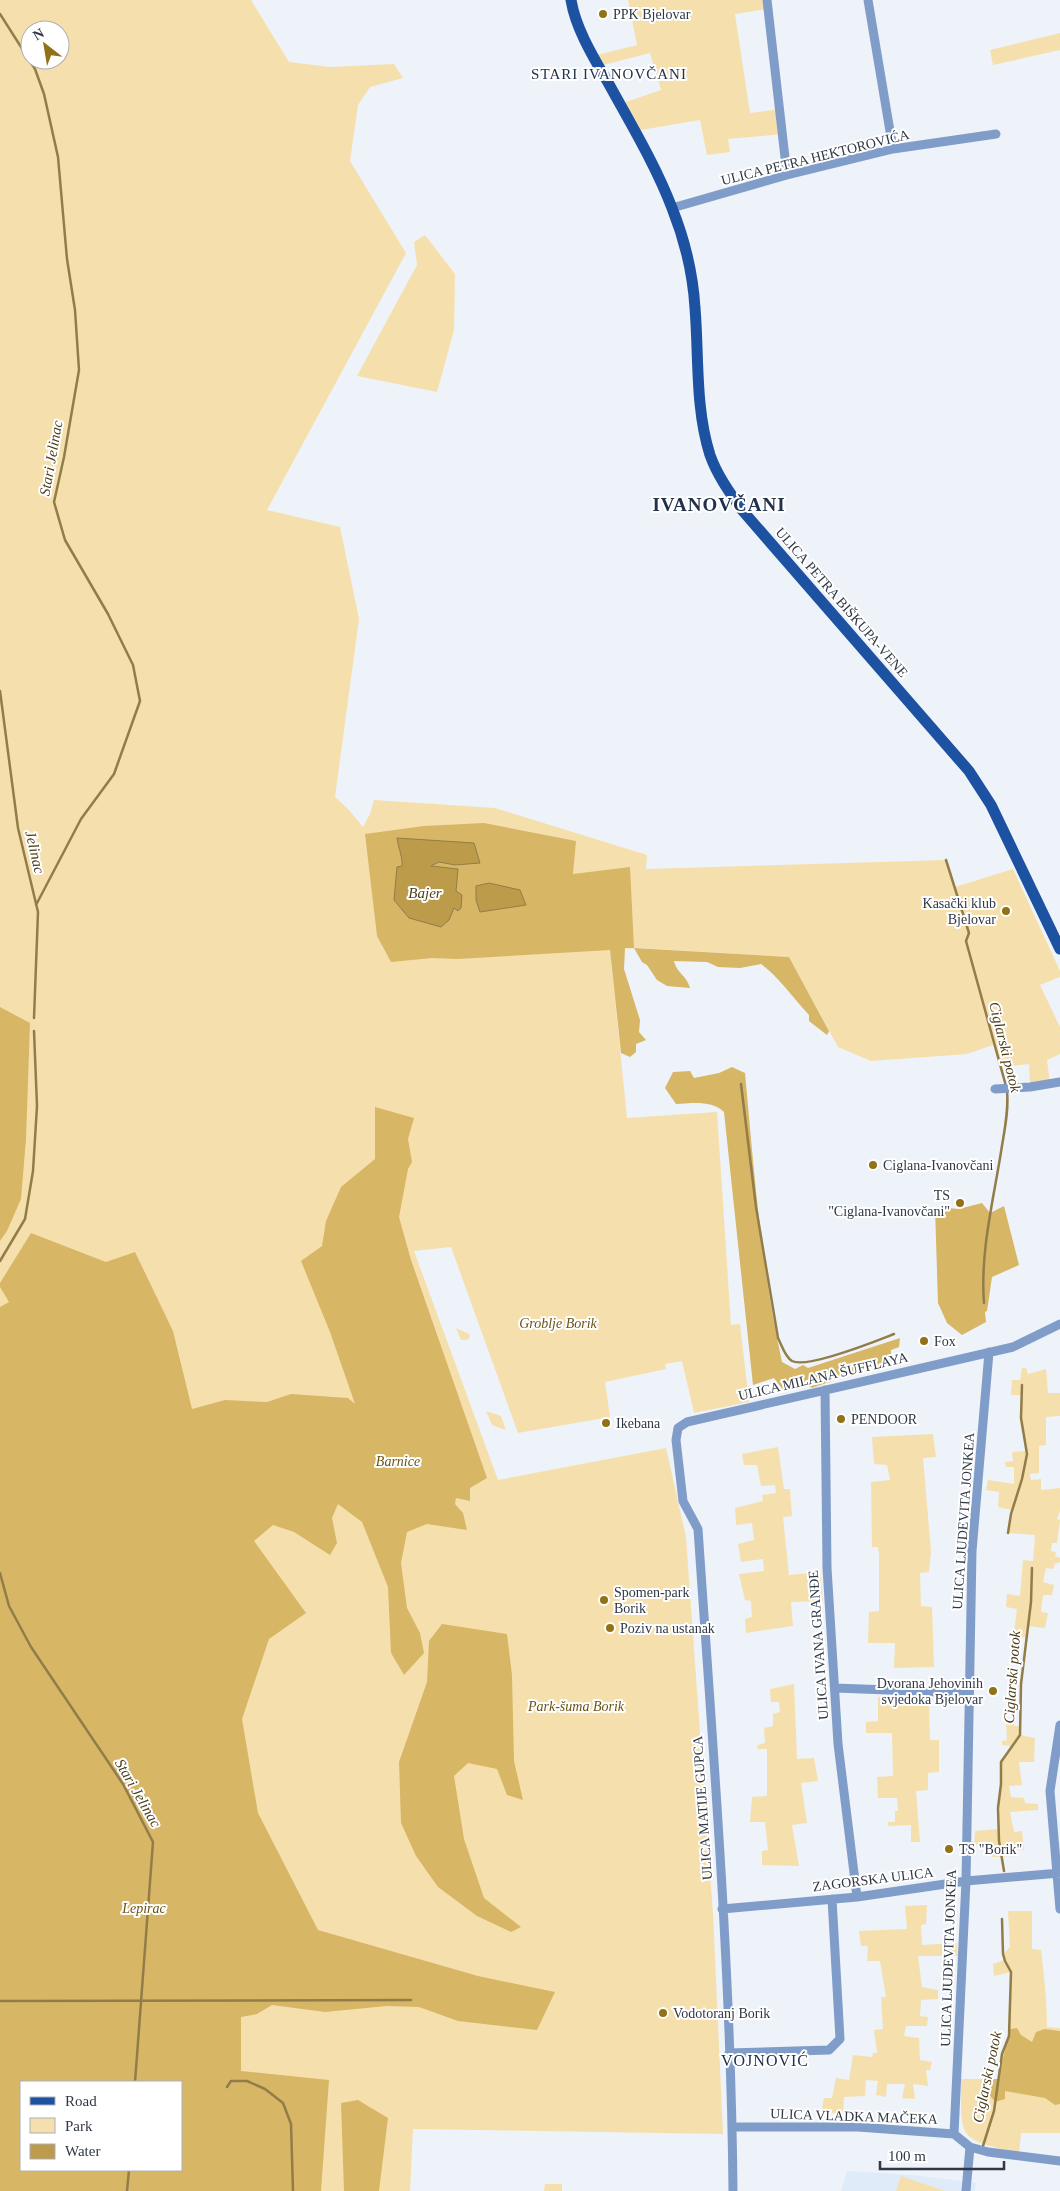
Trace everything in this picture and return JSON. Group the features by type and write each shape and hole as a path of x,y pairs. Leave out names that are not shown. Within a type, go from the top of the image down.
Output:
{"main road":[{"name":"ULICA PETRA BIŠKUPA-VENE","path":"571,0 579,25 591,52 638,136 672,208 685,254 695,305 701,414 706,438 716,468 742,510 969,771 992,804 1057,934 1060,949"}],"street":[{"path":"767,0 787,175"},
{"path":"868,0 893,149"},
{"name":"ULICA PETRA HEKTOROVIĆA","path":"672,208 787,175 893,149 996,134"},
{"path":"995,1089 1030,1087 1060,1082"},
{"name":"ULICA MILANA ŠUFFLAYA","path":"678,1428 687,1422 1012,1347 1060,1324"},
{"name":"ULICA LJUDEVITA JONKEA","path":"954,2134 966,1881 972,1552 989,1352"},
{"name":"ULICA IVANA GRANĐE","path":"825,1390 827,1568 838,1744 857,1897"},
{"name":"ULICA MATIJE GUPCA","path":"678,1428 676,1440 683,1501 698,1529 722,1909 733,2191"},
{"path":"835,1688 968,1693"},
{"path":"1060,1726 1050,1791 1060,1909"},
{"name":"ZAGORSKA ULICA","path":"722,1909 857,1897 966,1881 1058,1874"},
{"path":"729,2053 829,2050 840,2039 832,1899"},
{"name":"ULICA VLADKA MAČEKA","path":"732,2127 851,2127 954,2134 978,2149"},
{"path":"966,2191 978,2149 1060,2161"}],"shaded area":[{"path":"847,2171 913,2175 976,2183 975,2191 841,2191"}],"green space":[{"path":"0,0 251,0 289,62 330,67 394,64 403,78 370,87 358,105 350,161 406,253 267,510 340,527 359,619 335,797 363,827 370,814 374,800 495,808 647,855 646,869 946,860 955,887 1013,869 1060,971 1060,977 1040,985 1060,1027 1060,1054 1047,1060 1050,1084 1030,1087 1029,1064 1002,1067 993,1045 967,1054 871,1061 838,1047 789,957 639,948 610,950 627,1118 717,1112 731,1325 740,1324 749,1402 694,1413 682,1361 665,1364 666,1369 605,1382 610,1417 518,1433 451,1247 414,1251 498,1480 666,1448 686,1537 713,1914 723,2134 413,2129 410,2191 0,2191"},
{"path":"628,0 767,0 768,9 735,14 750,113 780,109 783,134 728,139 730,152 707,155 700,120 635,131 620,104 661,90 650,53 599,66 593,56 637,45"},
{"path":"1060,33 1060,50 993,65 990,50"},
{"path":"425,235 455,274 454,330 437,392 357,376 417,265 414,242"},
{"path":"484,823 576,841 573,874 630,867 634,948 625,948 624,969 640,1020 639,1032 646,1040 636,1044 636,1052 630,1057 621,1053 610,950 457,959 432,958 391,962 377,936 365,834 424,826"},
{"path":"634,948 789,957 829,1031 827,1035 809,1021 809,1015 780,981 761,964 740,968 718,967 707,962 674,961 690,988 667,986 657,980 647,965 642,962"},
{"path":"0,1007 30,1023 26,1139 21,1199 7,1231 0,1241"},
{"path":"732,1067 745,1073 763,1254 782,1362 795,1369 803,1365 808,1368 900,1338 899,1347 891,1350 891,1360 871,1371 849,1375 812,1388 804,1383 783,1390 774,1378 753,1385 724,1112 708,1104 676,1104 665,1088 673,1072 690,1071 694,1078 719,1073"},
{"name":"Lepirac","path":"375,1107 414,1118 408,1139 412,1162 408,1169 399,1217 411,1260 487,1478 470,1488 470,1501 456,1498 455,1504 463,1513 467,1530 427,1524 407,1532 401,1563 407,1608 420,1633 424,1653 404,1675 391,1653 388,1587 362,1522 338,1504 332,1518 337,1543 330,1555 294,1532 273,1525 254,1541 306,1613 269,1639 242,1719 258,1813 318,1930 478,1976 555,1992 537,2030 458,2021 419,2007 387,2006 325,2012 272,2005 257,2014 241,2017 241,2071 329,2080 321,2191 0,2191 0,1307 9,1302 0,1287 0,1283 31,1233 106,1262 135,1252 173,1331 192,1409 225,1400 267,1402 291,1394 348,1398 355,1404 330,1332 301,1261 322,1246 326,1221 341,1187 375,1159"},
{"path":"982,1203 990,1213 1004,1206 1019,1265 992,1277 987,1311 985,1312 986,1322 962,1335 947,1323 938,1303 935,1207 959,1209"},
{"path":"456,1328 469,1334 470,1337 467,1340 461,1340"},
{"path":"1022,1368 1026,1368 1028,1374 1046,1369 1048,1393 1060,1393 1060,1416 1046,1417 1046,1445 1039,1446 1039,1473 1030,1474 1031,1480 1041,1479 1041,1490 1060,1488 1060,1511 1057,1519 1060,1520 1057,1543 1052,1543 1051,1551 1056,1552 1055,1556 1060,1558 1060,1562 1055,1564 1053,1569 1046,1568 1043,1582 1054,1585 1052,1595 1043,1595 1041,1612 1048,1613 1045,1628 1028,1626 1026,1637 1013,1638 1017,1609 1006,1607 1007,1594 1020,1596 1023,1560 1033,1561 1035,1535 1008,1533 1012,1510 998,1507 999,1492 986,1490 988,1480 1014,1484 1014,1467 1006,1467 1005,1462 1013,1461 1012,1452 1026,1451 1021,1418 1022,1395 1011,1395 1012,1380 1020,1380"},
{"path":"486,1411 501,1416 506,1430 492,1425"},
{"path":"933,1434 936,1457 923,1458 931,1551 929,1572 920,1573 921,1606 932,1607 934,1667 894,1668 895,1643 868,1643 869,1612 879,1611 879,1555 878,1547 872,1547 871,1482 890,1480 887,1465 874,1464 872,1437"},
{"path":"778,1447 784,1489 790,1489 792,1516 783,1517 789,1575 820,1572 823,1601 791,1602 793,1626 746,1633 745,1619 752,1617 751,1601 745,1600 739,1574 764,1571 763,1559 741,1562 738,1544 754,1540 752,1523 736,1525 735,1508 763,1501 762,1495 776,1493 775,1485 761,1486 757,1465 744,1465 742,1454"},
{"path":"442,1624 507,1634 512,1675 514,1761 523,1800 507,1795 497,1769 468,1763 454,1776 464,1839 484,1898 521,1927 511,1932 477,1916 438,1887 416,1856 401,1823 399,1762 427,1682 429,1641"},
{"path":"794,1684 797,1759 814,1758 818,1781 801,1783 807,1823 792,1825 799,1866 762,1865 762,1851 768,1850 765,1822 750,1822 752,1797 767,1796 767,1749 757,1749 758,1745 765,1743 764,1728 773,1726 773,1714 780,1712 779,1702 771,1702 770,1689"},
{"path":"926,1695 926,1706 929,1705 930,1740 939,1740 939,1772 928,1773 928,1790 916,1791 920,1842 911,1842 911,1825 888,1826 888,1822 895,1822 895,1811 898,1811 897,1798 878,1798 877,1777 893,1776 892,1733 866,1733 866,1722 878,1721 878,1697"},
{"path":"1006,1722 1014,1722 1014,1726 1021,1726 1020,1735 1035,1738 1034,1762 1019,1762 1022,1785 1009,1786 1011,1797 1024,1798 1025,1803 1038,1804 1038,1810 1010,1812 1014,1832 1022,1831 1024,1850 1016,1850 1016,1856 992,1857 992,1843 974,1845 975,1831 999,1829 1001,1762 1010,1750 1010,1746 1002,1745 1002,1741 1007,1740"},
{"path":"927,1905 926,1924 921,1925 922,1945 957,1943 958,1956 918,1956 922,1987 938,1990 938,1999 921,2000 920,2016 928,2017 927,2026 906,2026 904,2036 919,2038 920,2060 932,2062 930,2070 926,2070 928,2086 913,2084 915,2099 902,2098 905,2084 887,2084 886,2097 876,2095 878,2081 866,2080 865,2096 844,2097 843,2113 821,2113 824,2098 832,2098 836,2078 849,2080 853,2055 872,2057 873,2053 877,2053 874,2030 883,2029 881,1997 886,1997 880,1961 867,1961 868,1946 861,1946 859,1931 907,1929 905,1906"},
{"path":"1008,1911 1032,1911 1032,1949 1041,1950 1047,2027 1060,2028 1060,2133 1021,2133 1019,2154 974,2140 967,2134 961,2115 961,2079 998,2079 1002,2054 1009,2036 1011,1972 994,1976 993,1964 1004,1960 1003,1954 1010,1947"},
{"path":"1017,2028 1021,2035 1032,2042 1036,2032 1045,2029 1060,2031 1060,2104 1055,2105 1045,2098 1005,2091 1005,2099 995,2102 988,2093 984,2079 998,2079 1010,2029"},
{"path":"358,2100 388,2118 379,2191 344,2191 341,2103"},
{"path":"901,2176 945,2191 896,2191"},
{"path":"545,2184 562,2184 562,2191 544,2191"}],"water":[{"name":"Bajer","path":"397,838 474,843 480,863 455,865 439,862 431,866 458,869 456,891 462,895 461,908 458,911 454,908 449,920 441,927 409,918 394,900 397,867 402,866"},
{"path":"489,883 520,890 526,905 480,912 476,900 476,886"}],"waterway":[{"name":"Stari Jelinac","path":"0,14 35,69 44,94 58,157 67,259 75,310 79,370 54,502 65,540 108,614 133,665 140,701 114,774 81,819 36,905"},
{"name":"Jelinac","path":"0,691 18,828 38,912 34,1018"},
{"name":"Ciglarski potok","path":"946,860 969,933 966,941 1006,1086"},
{"name":"Jelinac","path":"0,1261 25,1219 33,1171 37,1106 34,1031"},
{"path":"741,1084 756,1207 778,1338 786,1354 792,1361 812,1361 842,1353 894,1334"},
{"name":"Ciglarski potok","path":"984,1303 983,1284 986,1246 1006,1122 1007,1091"},
{"name":"Ciglarski potok","path":"1008,1533 1011,1514 1022,1479 1027,1454 1021,1418 1022,1385"},
{"name":"Ciglarski potok","path":"1004,1871 999,1841 998,1808 1001,1762 1020,1735 1021,1684 1031,1602 1032,1568"},
{"name":"Stari Jelinac","path":"0,1573 9,1606 31,1647 123,1784 153,1842 135,2081"},
{"name":"Ciglarski potok","path":"982,2149 994,2111 1002,2054 1009,2036 1011,1972 1003,1954 1002,1919"},
{"path":"0,2001 411,2000"},
{"path":"227,2087 231,2081 247,2081 265,2089 283,2103 291,2124 293,2191"},
{"name":"Stari Jelinac","path":"127,2191 129,2171"}],"place":[{"name":"PPK Bjelovar","path":"603,14"},
{"name":"Kasački klub Bjelovar","path":"1006,911"},
{"name":"Ciglana-Ivanovčani","path":"873,1165"},
{"name":"TS \"Ciglana-Ivanovčani\"","path":"960,1203"},
{"name":"Fox","path":"924,1341"},
{"name":"PENDOOR","path":"841,1419"},
{"name":"Ikebana","path":"606,1423"},
{"name":"Spomen-park Borik","path":"604,1600"},
{"name":"Poziv na ustanak","path":"610,1628"},
{"name":"Dvorana Jehovinih svjedoka Bjelovar","path":"993,1691"},
{"name":"TS \"Borik\"","path":"949,1849"},
{"name":"Vodotoranj Borik","path":"663,2013"}],"district":[{"name":"STARI IVANOVČANI","path":"609,74"},
{"name":"IVANOVČANI","path":"719,504"},
{"name":"VOJNOVIĆ","path":"765,2060"}],"park label":[{"name":"Groblje Borik","path":"558,1323"},
{"name":"Barnice","path":"398,1461"},
{"name":"Park-šuma Borik","path":"576,1706"}]}
